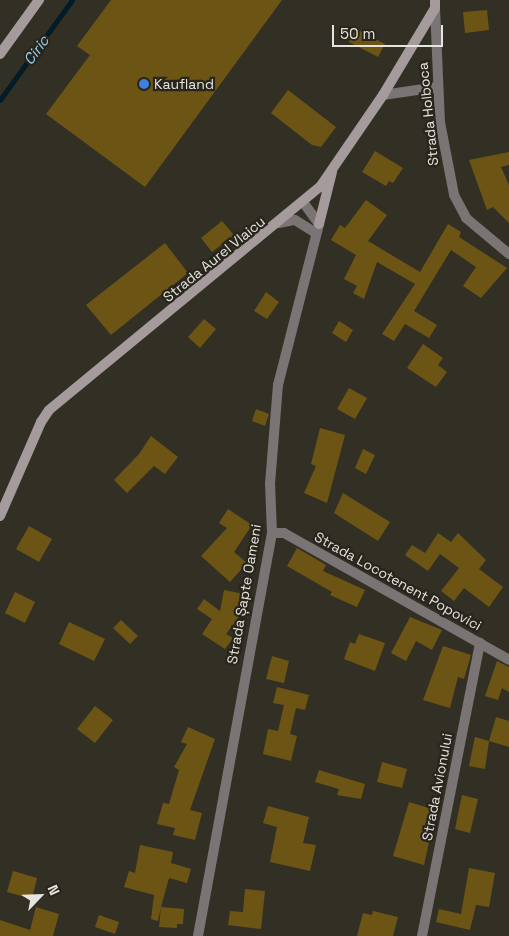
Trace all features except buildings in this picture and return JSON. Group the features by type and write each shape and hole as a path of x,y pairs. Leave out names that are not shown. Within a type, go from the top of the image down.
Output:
{"street":[{"path":"0,54 40,0"},
{"name":"Strada Holboca","path":"435,4 437,87 445,160 454,195 466,218 485,238 509,254"},
{"name":"Strada Aurel Vlaicu","path":"0,516 49,410 304,203 332,171 383,95 435,4"},
{"path":"383,95 437,87"},
{"path":"318,228 332,171"},
{"path":"304,203 318,228"},
{"path":"279,223 295,220 318,228"},
{"name":"Strada Șapte Oameni","path":"198,936 272,532 270,484 278,385 318,228"},
{"name":"Strada Locotenent Popovici","path":"272,532 284,533 509,660"},
{"name":"Strada Avionului","path":"422,936 480,643"}],"waterway":[{"name":"Ciric","path":"0,100 72,0"}],"place":[{"name":"Kaufland","path":"144,84"}]}
